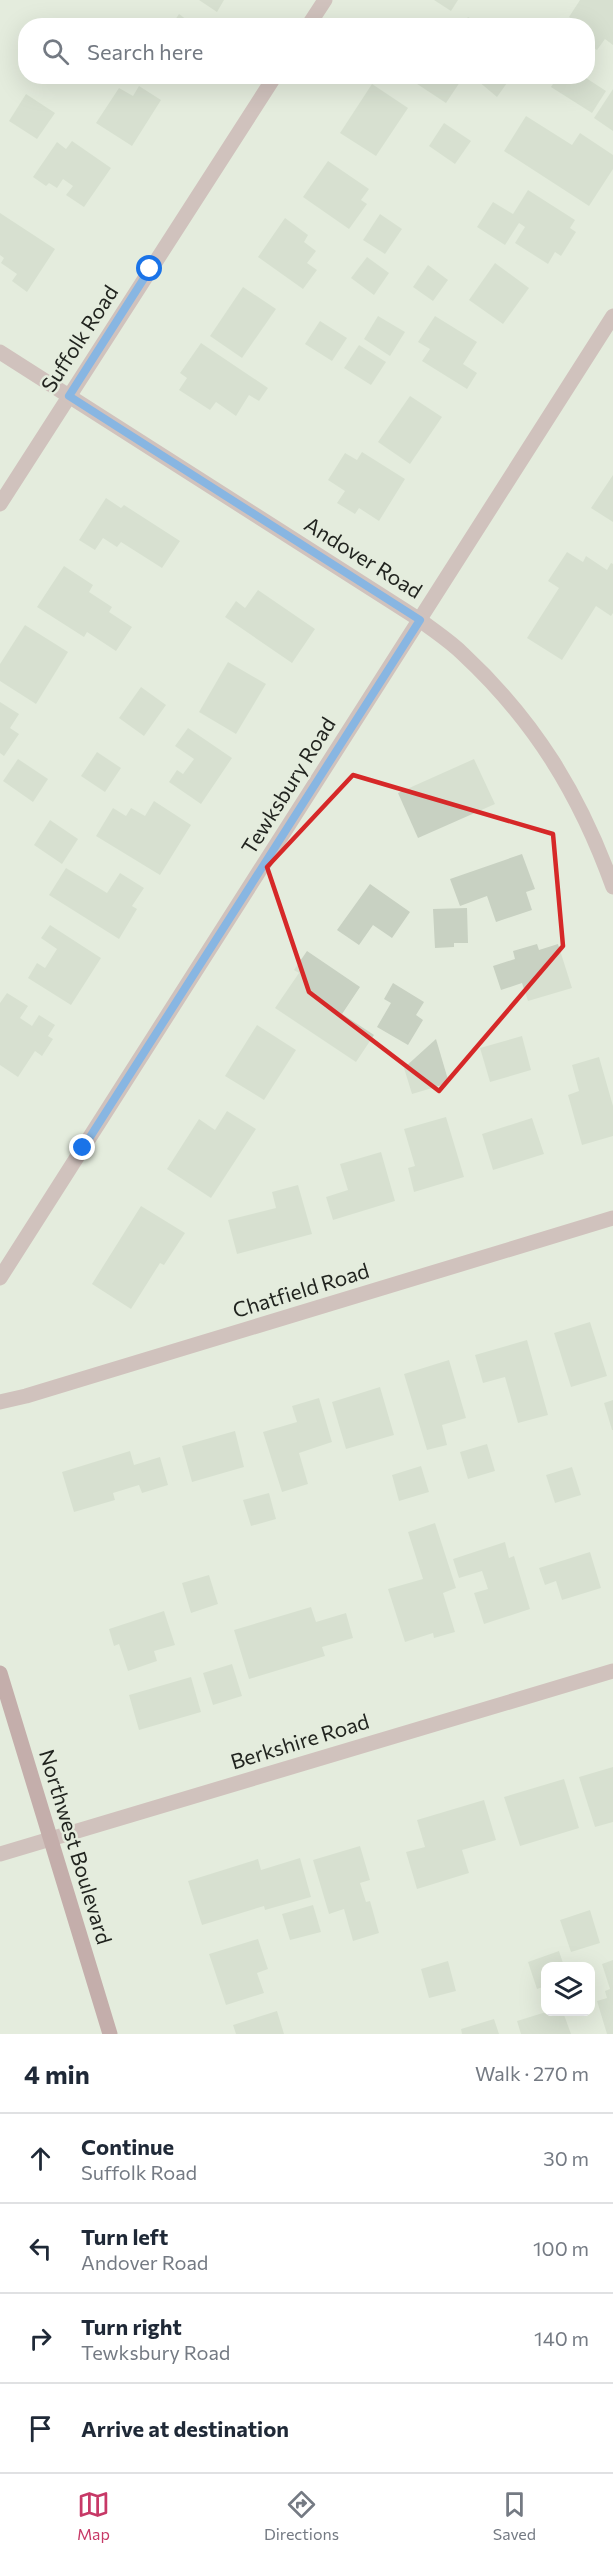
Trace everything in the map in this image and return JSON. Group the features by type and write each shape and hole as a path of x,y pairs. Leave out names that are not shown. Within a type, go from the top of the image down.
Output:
{"main road":[{"name":"Northwest Boulevard","path":"0,1673 110,2034"}],"street":[{"path":"313,18 325,0"},
{"name":"Suffolk Road","path":"0,504 270,84"},
{"name":"Tewksbury Road","path":"0,1278 613,316"},
{"name":"Andover Road","path":"0,352 420,620 462,653 508,701 545,748 567,782 599,849 613,887"},
{"name":"Chatfield Road","path":"0,1402 613,1218"},
{"name":"Berkshire Road","path":"0,1854 613,1671"}],"highlighted area":[{"path":"353,775 553,834 563,946 439,1091 309,992 267,867"}],"building":[{"path":"199,0 224,0 217,12"},
{"path":"434,0 458,0 451,11"},
{"path":"580,0 613,0 613,45 605,39 597,50 595,49 595,18 569,17"},
{"path":"372,84 408,108 376,156 340,133"},
{"path":"417,84 459,84 446,103"},
{"path":"482,84 506,84 497,97"},
{"path":"553,84 595,84 606,91 592,113 551,87"},
{"path":"139,86 161,100 132,146 96,123 119,88 133,96"},
{"path":"613,89 613,131 594,118"},
{"path":"26,94 55,113 37,139 9,121"},
{"path":"526,116 572,145 580,133 613,155 613,169 589,206 504,151"},
{"path":"444,123 471,141 455,164 429,146"},
{"path":"72,141 111,168 84,207 66,195 73,186 63,179 57,188 49,183 46,186 33,177 57,142 66,149"},
{"path":"328,161 369,189 361,200 367,204 349,229 303,197"},
{"path":"528,190 575,220 570,228 576,232 561,256 555,252 548,264 515,243 525,227 519,223 505,245 477,227 493,202 513,214"},
{"path":"0,213 55,249 27,292 12,281 17,274 1,263 4,258 0,255"},
{"path":"380,214 402,229 385,254 363,240"},
{"path":"285,218 308,235 304,242 316,251 307,263 317,270 303,289 258,257"},
{"path":"367,257 389,273 374,295 351,278"},
{"path":"495,263 529,288 503,324 469,300"},
{"path":"428,265 448,280 433,301 413,287"},
{"path":"243,287 276,309 242,358 210,336"},
{"path":"378,316 405,332 390,356 364,339"},
{"path":"435,316 477,342 463,364 477,373 467,389 422,361 430,349 418,342"},
{"path":"320,321 347,338 332,361 305,344"},
{"path":"201,343 268,388 259,401 249,395 236,416 216,402 210,410 179,390 187,378 180,373"},
{"path":"359,345 386,362 371,385 344,368"},
{"path":"410,396 442,417 410,464 378,442"},
{"path":"362,452 405,479 379,521 359,508 355,514 337,503 345,491 328,480 345,453 357,460"},
{"path":"613,475 613,522 591,508"},
{"path":"106,498 121,508 124,505 180,541 162,568 121,542 117,547 103,538 95,550 79,540"},
{"path":"567,552 583,562 586,556 607,570 611,563 613,564 613,613 611,616 596,606 562,660 527,638 559,588 548,581"},
{"path":"64,566 93,585 89,592 112,607 109,612 132,627 116,651 87,632 84,637 37,607"},
{"path":"258,590 315,629 292,663 225,617 236,601 245,608"},
{"path":"25,625 68,652 36,704 0,681 0,664"},
{"path":"228,662 266,684 236,734 199,712"},
{"path":"141,687 166,705 144,736 119,718"},
{"path":"0,702 19,714 10,728 19,734 4,756 0,753"},
{"path":"188,728 232,758 201,804 169,782 177,770 183,774 194,759 175,746"},
{"path":"97,752 121,768 105,792 81,776"},
{"path":"18,759 48,779 33,802 3,781"},
{"path":"474,759 495,804 418,838 398,793"},
{"path":"154,801 191,825 160,875 96,836 113,808 126,816 131,808 145,816"},
{"path":"50,820 78,839 62,864 34,845"},
{"path":"522,854 535,889 526,892 532,910 496,922 487,896 460,906 450,879"},
{"path":"66,868 107,893 120,873 144,888 132,906 137,909 119,939 49,895"},
{"path":"370,884 410,912 392,938 373,925 359,945 337,930"},
{"path":"467,908 468,943 454,943 454,947 435,948 433,909"},
{"path":"50,925 101,958 71,1005 28,978 37,963 45,968 57,949 41,938"},
{"path":"537,944 539,950 558,944 572,988 528,1001 522,983 501,990 493,966 515,959 513,951"},
{"path":"307,951 360,987 342,1014 374,1035 356,1062 275,1008 299,973 294,970"},
{"path":"393,983 424,1002 416,1015 423,1020 408,1045 377,1027 391,1003 384,999"},
{"path":"7,993 28,1006 20,1018 32,1026 39,1015 55,1025 48,1036 53,1039 42,1056 35,1051 18,1077 0,1065 0,1003"},
{"path":"257,1025 296,1050 264,1100 225,1076"},
{"path":"522,1036 531,1070 490,1082 480,1048"},
{"path":"436,1039 449,1083 412,1094 404,1068"},
{"path":"599,1057 613,1106 613,1136 582,1145 568,1095 579,1091 572,1065"},
{"path":"227,1111 256,1129 211,1198 167,1169 199,1119 215,1130"},
{"path":"446,1117 464,1177 414,1192 408,1168 415,1166 404,1129"},
{"path":"532,1118 544,1154 493,1170 482,1134"},
{"path":"381,1152 395,1201 333,1220 326,1197 348,1190 340,1164"},
{"path":"298,1185 312,1234 237,1254 228,1220 276,1208 272,1192"},
{"path":"141,1206 185,1233 164,1265 160,1263 131,1309 92,1284"},
{"path":"590,1322 607,1376 571,1387 554,1333"},
{"path":"527,1340 548,1415 518,1423 505,1377 483,1383 475,1355"},
{"path":"449,1360 466,1418 442,1425 447,1445 427,1450 404,1374"},
{"path":"380,1387 394,1435 346,1449 332,1402"},
{"path":"319,1398 332,1442 299,1453 308,1484 282,1492 263,1432 297,1422 292,1406"},
{"path":"613,1400 613,1430 612,1430 604,1403"},
{"path":"235,1431 244,1467 192,1482 182,1446"},
{"path":"487,1444 495,1471 468,1479 460,1452"},
{"path":"130,1451 134,1465 160,1457 168,1485 142,1493 139,1485 113,1493 115,1500 74,1512 62,1472"},
{"path":"421,1466 429,1492 399,1501 392,1475"},
{"path":"572,1467 581,1495 555,1503 546,1475"},
{"path":"269,1493 276,1519 251,1526 243,1500"},
{"path":"435,1523 456,1588 443,1593 455,1632 434,1638 433,1633 405,1642 388,1589 423,1579 408,1532"},
{"path":"505,1542 509,1558 514,1556 530,1609 484,1624 474,1593 488,1589 482,1571 459,1578 453,1559"},
{"path":"590,1552 601,1588 562,1600 556,1581 545,1585 539,1568"},
{"path":"209,1575 218,1604 191,1613 182,1583"},
{"path":"311,1607 316,1622 346,1613 353,1638 322,1647 325,1656 249,1679 234,1630"},
{"path":"164,1611 175,1645 154,1651 157,1661 128,1671 119,1644 114,1646 109,1629"},
{"path":"232,1664 242,1696 213,1705 203,1673"},
{"path":"191,1677 201,1712 139,1730 129,1695"},
{"path":"613,1767 613,1822 595,1827 579,1777"},
{"path":"564,1779 579,1828 520,1846 504,1797"},
{"path":"484,1800 496,1840 462,1850 469,1873 417,1889 406,1852 425,1847 417,1820"},
{"path":"360,1846 370,1880 360,1883 366,1902 370,1901 379,1933 353,1941 344,1909 329,1914 313,1860"},
{"path":"300,1858 311,1897 265,1910 264,1906 202,1925 188,1881 258,1859 261,1870"},
{"path":"313,1905 321,1932 290,1940 282,1914"},
{"path":"590,1910 600,1943 571,1952 560,1920"},
{"path":"258,1939 268,1969 257,1973 264,1993 226,2005 209,1954"},
{"path":"559,1951 563,1962 541,1962 541,1988 537,1989 528,1962"},
{"path":"613,1960 613,2034 607,2034 597,2001 607,1998 605,1991 610,1989 602,1964"},
{"path":"448,1961 456,1991 429,1998 421,1969"},
{"path":"277,2011 284,2034 236,2034 233,2025"},
{"path":"541,2014 541,2016 564,2016 571,2034 521,2034 517,2021"},
{"path":"494,2019 499,2034 462,2034 461,2029"}],"route":[{"path":"83,1148 420,620 69,396 150,269"}]}
